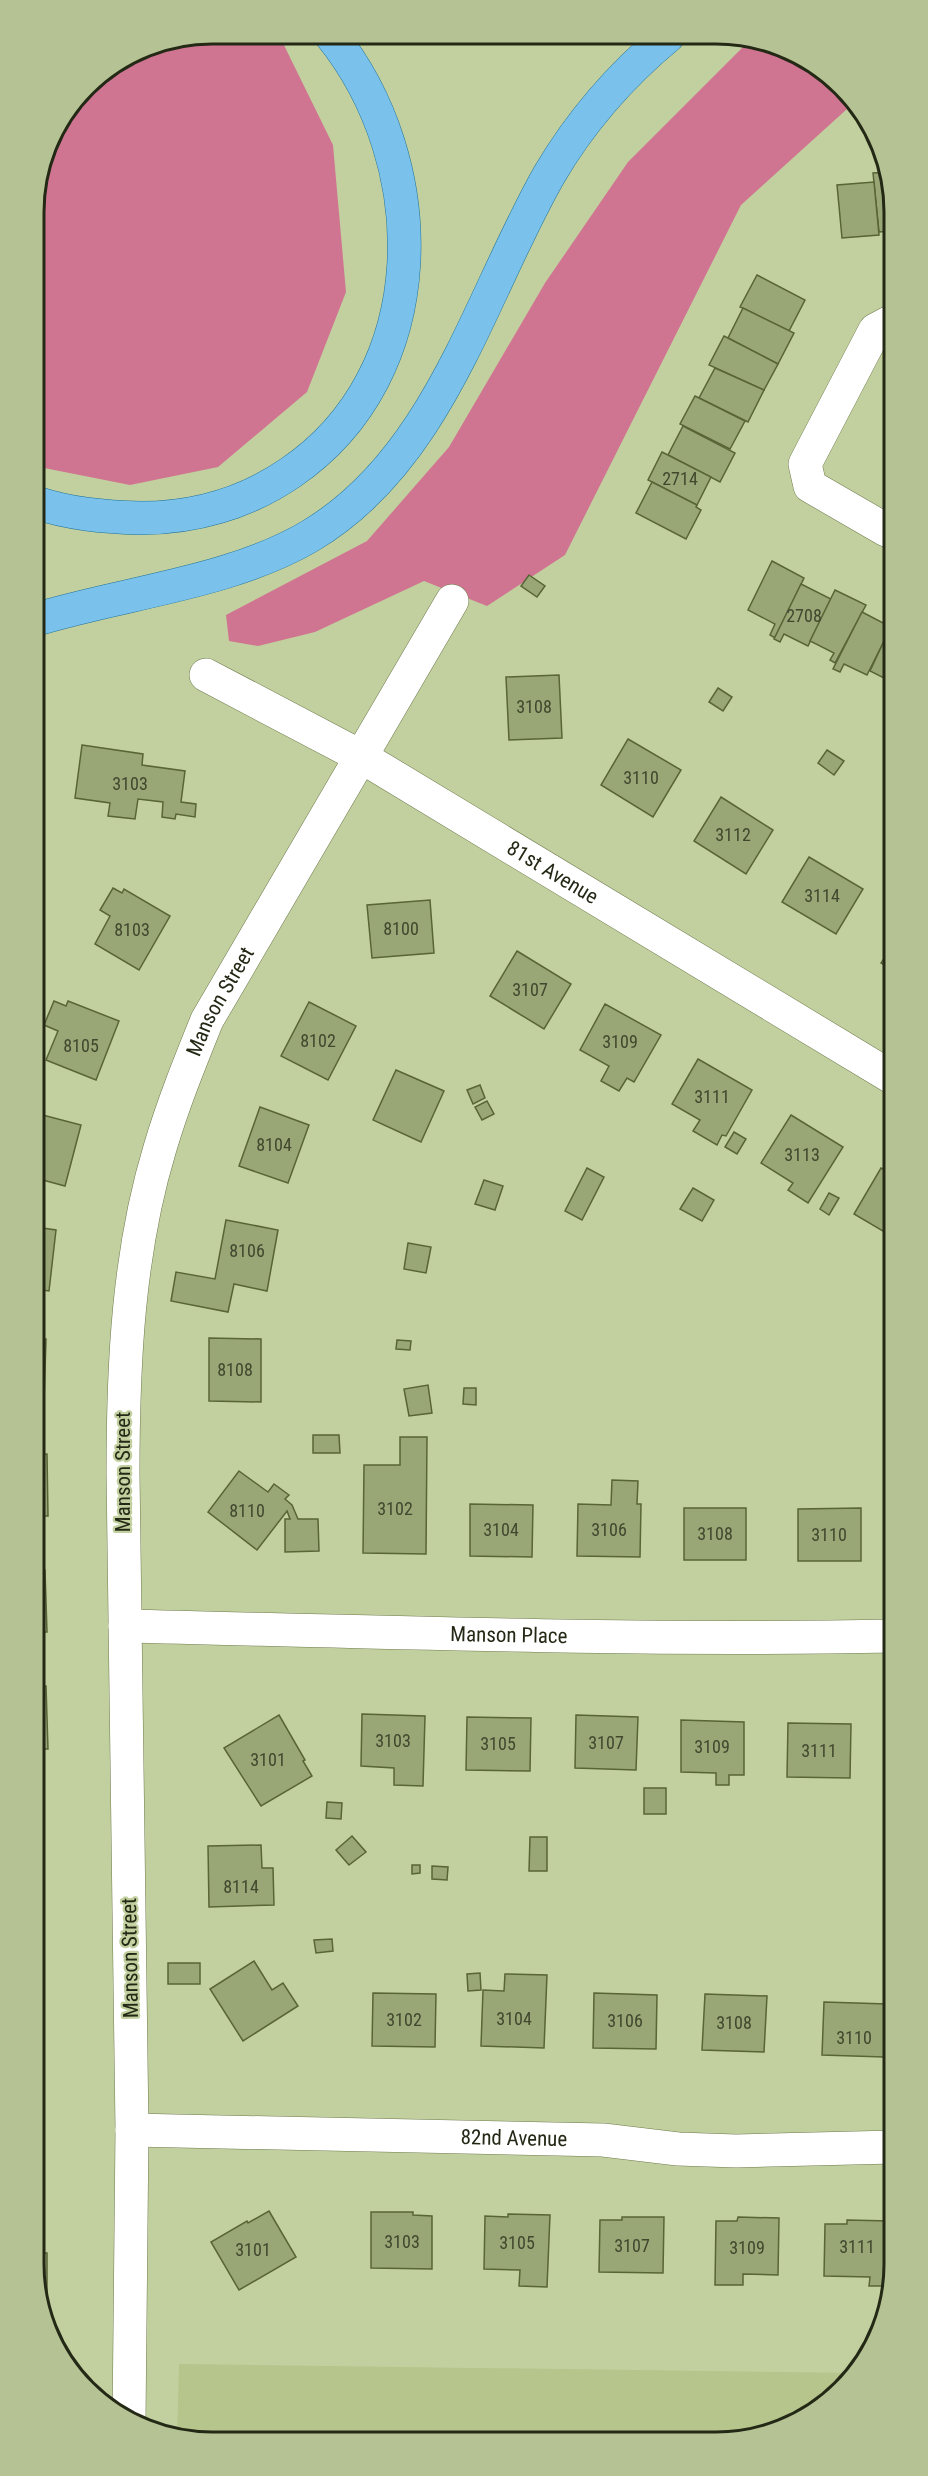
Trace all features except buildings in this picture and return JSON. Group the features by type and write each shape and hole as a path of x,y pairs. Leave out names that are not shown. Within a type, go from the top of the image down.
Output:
{"main road":[{"path":"44,506 83,514 118,518 183,515 214,509 274,484 302,465 350,418 368,392 393,334 404,264 404,226 391,150 377,110 358,74 337,44"},
{"path":"44,617 254,562 308,538 353,506 394,462 431,409 529,214 569,144 607,94 659,44"}],"street":[{"path":"884,325 875,330 805,464 810,486 884,529"},
{"name":"Manson Street","path":"129,2410 132,2130 123,1379 131,1292 144,1215 159,1149 182,1082 207,1020 452,601"},
{"name":"81st Avenue","path":"206,675 360,756 884,1073"},
{"name":"Manson Place","path":"125,1626 585,1638 719,1639 884,1636"},
{"name":"82nd Avenue","path":"132,2130 603,2140 736,2151 884,2147"}],"shaded area":[{"path":"201,44 283,44 333,145 346,292 307,392 218,467 130,485 44,468 44,201 49,168 56,147 78,109 93,93 109,78 147,56 168,49"},
{"path":"744,46 781,56 800,66 819,78 850,109 847,109 741,205 565,555 487,606 424,581 315,632 258,646 229,641 226,615 367,541 449,447 545,283 628,162"},
{"path":"179,2364 845,2373 827,2391 791,2415 770,2424 727,2432 201,2432 177,2429"}]}
